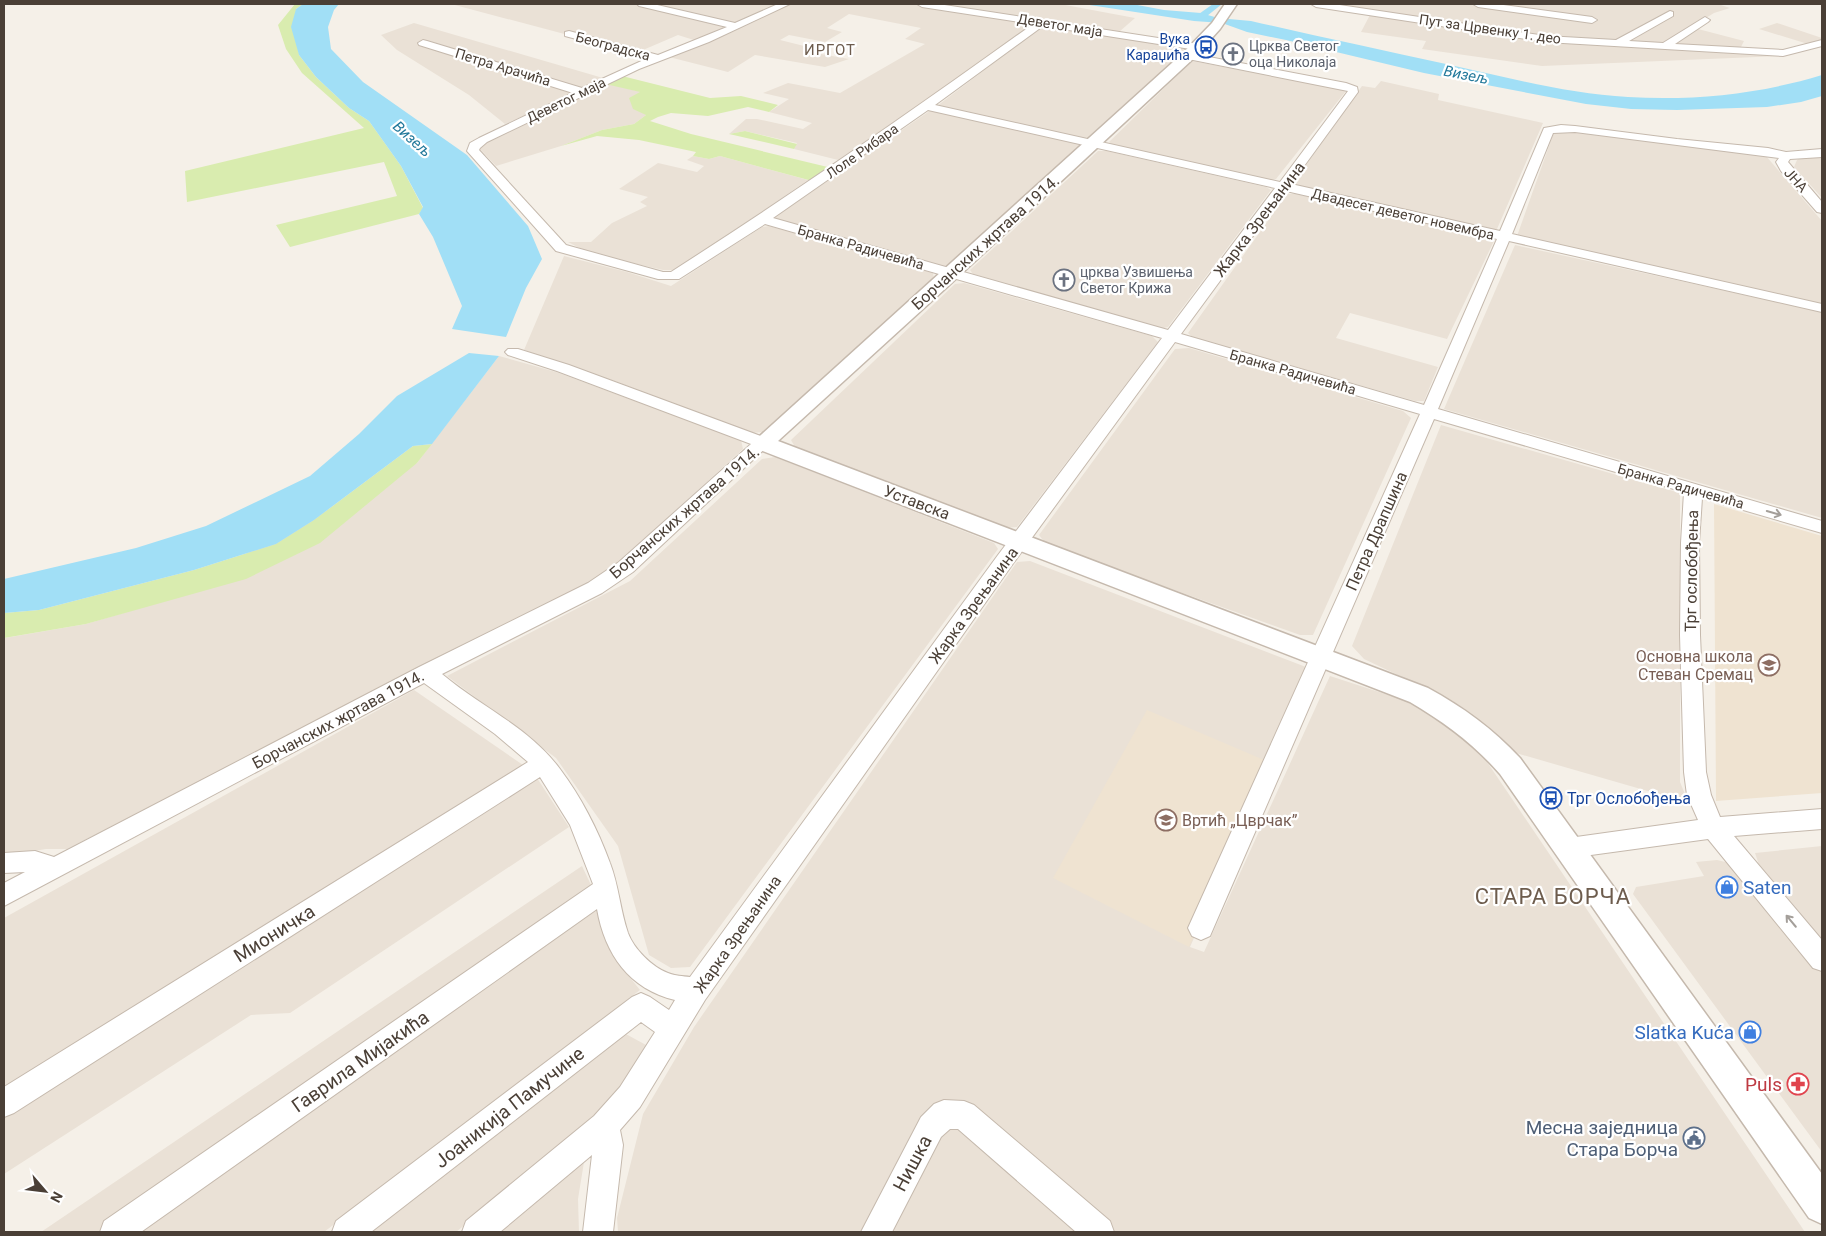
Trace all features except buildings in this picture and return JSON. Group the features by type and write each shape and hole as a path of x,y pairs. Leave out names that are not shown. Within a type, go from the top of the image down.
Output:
{"street":[{"path":"642,4 737,26"},
{"name":"Деветог маја","path":"678,274 663,276 561,248 472,149 483,140 582,92 785,4"},
{"name":"Деветог маја","path":"922,4 1042,22 1192,52"},
{"name":"Борчанских жртава 1914.","path":"4,895 52,868 611,578 952,272 1192,52 1220,22 1231,4"},
{"name":"Пут за Црвенку 1. део","path":"1316,4 1546,39 1784,53 1822,42"},
{"path":"1478,4 1592,20"},
{"path":"1618,43 1670,14"},
{"path":"1665,46 1705,20"},
{"name":"Лоле Рибара","path":"678,274 763,219 926,106 1042,22"},
{"name":"Београдска","path":"569,34 658,58"},
{"name":"Петра Арачића","path":"423,44 582,92"},
{"name":"Жарка Зрењанина","path":"477,1232 604,1126 630,1097 696,991 1019,541 1353,92 1353,88 1346,86 1192,52"},
{"name":"Двадесет деветог новембра","path":"926,106 1822,308"},
{"name":"Петра Драпшина","path":"1201,928 1429,412 1547,132 1553,128 1575,129 1662,141 1768,152 1786,156"},
{"name":"ЈНА","path":"1822,153 1786,156 1782,162 1785,168 1822,209"},
{"name":"Бранка Радичевића","path":"763,219 952,272 1822,527"},
{"name":"Уставска","path":"513,352 563,368 762,443 1419,695 1472,729 1505,760 1822,1205"},
{"name":"Трг ослобођења","path":"1693,490 1690,543 1690,635 1695,772 1699,795 1713,828 1822,959"},
{"path":"426,673 438,684 480,712 544,764 570,805 595,856 606,889 617,937 634,963 661,983 696,991"},
{"name":"Мионичка","path":"4,1103 544,764"},
{"path":"1568,848 1713,828 1822,819"},
{"path":"4,863 37,861 44,862 52,868"},
{"name":"Гаврила Мијакића","path":"115,1232 606,889"},
{"name":"Јоаникија Памучине","path":"347,1232 641,1006 661,983"},
{"path":"641,1006 672,1028"},
{"name":"Нишка","path":"876,1232 931,1127 944,1114 964,1115 1099,1232"},
{"path":"598,1232 600,1200 608,1145 608,1136 604,1126"}],"shaded area":[{"path":"451,4 634,4 728,27 697,41 678,35 636,53"},
{"path":"653,4 781,4 734,23"},
{"path":"792,4 912,4 1034,23 838,160 794,149 797,143 745,131 729,134 746,119 757,119 803,129 812,123 769,112 789,99 763,93 788,83 840,93 925,44 905,39 921,28 849,14 827,28 842,32 825,42 789,35 780,40 808,47 804,51 849,59 825,67 755,55 728,72 669,57"},
{"path":"933,4 1060,4 1135,18 1119,32"},
{"path":"1324,4 1470,4 1593,22 1595,19 1489,4 1718,4 1730,8 1714,13 1662,45 1544,37"},
{"path":"1371,13 1514,36 1778,54 1782,56 1542,66 1422,49 1426,41 1361,32"},
{"path":"414,23 603,78 575,93 505,124 469,95 397,50 381,35"},
{"path":"1777,23 1822,38 1822,41 1808,44 1759,29"},
{"path":"1045,24 1186,49 1091,138 1084,139 937,106"},
{"path":"1698,29 1744,41 1740,49 1670,45"},
{"path":"1192,61 1346,91 1276,179 1271,180 1113,145 1109,142"},
{"path":"1381,81 1439,94 1438,100 1543,123 1497,229 1491,231 1292,185 1362,86 1375,88"},
{"path":"605,83 641,92 646,115 634,124 602,130 561,146 496,166 479,148 483,143"},
{"path":"931,110 1079,144 1082,147 951,266 942,267 777,221 775,217"},
{"path":"1563,131 1766,156 1822,221 1822,304 1517,236 1554,132"},
{"path":"1098,151 1107,151 1266,187 1271,190 1168,327 1159,329 973,274 970,270"},
{"path":"693,156 709,159 720,156 808,180 679,268 673,270 663,270 589,253 568,242 591,242 612,223 647,206 640,202 648,197 619,189 658,163 697,172 704,166 687,160"},
{"path":"1802,157 1822,157 1822,198 1794,167 1797,160"},
{"path":"1287,194 1296,194 1488,237 1494,241 1447,339 1350,313 1336,338 1438,367 1424,401 1415,401 1192,337 1188,333"},
{"path":"769,226 933,273 934,279 763,432 751,433 617,382 524,350 564,256 627,272 671,286 762,227"},
{"path":"1515,245 1822,312 1822,518 1444,409"},
{"path":"964,283 1152,336 1158,342 1017,527 1004,528 795,447 791,440 955,284"},
{"path":"1189,348 1403,411 1411,418 1313,635 1300,635 1046,544 1039,535 1175,349"},
{"path":"499,356 556,372 741,440 743,449 609,571 585,585 67,849 46,849 4,856 5,638 86,624 147,606 417,463"},
{"path":"1441,425 1680,493 1680,782 1687,799 1658,794 1516,753 1453,701 1364,659 1352,646"},
{"path":"775,457 994,543 998,549 690,967 671,968 649,955 618,846 556,758 447,676 630,581 762,459"},
{"name":"Основна школа Стеван Сремац","path":"1714,504 1822,536 1822,793 1716,801"},
{"path":"1030,561 1306,667 1271,763 1190,947 1204,952 1330,676 1419,705 1481,753 1805,1232 618,1232 617,1218 643,1114 694,1027 1017,562"},
{"path":"414,690 523,765 4,1092 4,918"},
{"name":"Вртић „Цврчак”","path":"1147,710 1271,763 1189,947 1053,878"},
{"path":"537,778 569,827 290,1013 251,1015 4,1174 4,1113"},
{"path":"1822,846 1822,941 1759,865 1755,853"},
{"path":"1717,860 1734,864 1822,967 1822,1152 1633,894 1636,887 1704,876 1696,862"},
{"path":"582,866 592,887 99,1232 41,1232"},
{"path":"597,906 598,917 620,965 640,990 324,1232 134,1232"},
{"path":"624,1033 646,1045 615,1095 587,1125 456,1232 367,1232"},
{"path":"584,1162 578,1199 579,1232 499,1232"}],"green space":[{"path":"295,4 303,4 296,9 299,55 316,77 349,108 369,121 401,166 423,208 419,214 290,247 276,225 397,196 384,162 187,202 185,171 364,128 302,73 286,49 278,25"},
{"path":"618,75 710,98 741,96 778,105 769,112 748,107 708,116 671,113 650,121 691,134 836,169 816,182 720,156 709,159 693,156 696,152 639,140 597,136 561,146 602,130 634,124 646,115 633,109 629,98 640,92 601,83"},
{"path":"745,131 797,144 794,149 729,134"},
{"path":"432,444 417,463 320,543 246,579 86,624 4,638 4,613 39,610 194,570 276,544 314,520 413,446"}],"water":[{"name":"Визељ","path":"303,4 339,4 334,10 328,27 331,49 363,82 467,155 528,226 542,259 526,288 506,337 452,329 462,306 433,237 419,214 423,207 401,166 369,121 349,108 316,77 299,55 291,27 296,9"},
{"name":"Визељ","path":"1083,4 1132,4 1164,10 1201,13 1218,18 1251,21 1537,84 1605,95 1677,98 1726,95 1799,82 1822,75 1822,96 1801,102 1767,107 1677,110 1631,109 1586,104 1424,73 1247,32 1222,23 1194,21"},
{"path":"469,353 499,356 432,444 413,446 314,520 276,544 194,570 39,610 4,613 4,579 136,548 206,526 310,476 359,434 397,396"}],"waterway":[{"path":"1199,18 1218,4"}],"place":[{"name":"Вука Караџића","path":"1206,47"},
{"name":"Црква Светог оца Николаја","path":"1233,54"},
{"name":"црква Узвишења Светог Крижа","path":"1064,280"},
{"name":"Основна школа Стеван Сремац","path":"1769,665"},
{"name":"Трг Ослобођења","path":"1551,798"},
{"name":"Вртић „Цврчак”","path":"1166,820"},
{"name":"Saten","path":"1727,887"},
{"name":"Slatka Kuća","path":"1750,1032"},
{"name":"Puls","path":"1798,1084"},
{"name":"Месна заједница Стара Борча","path":"1694,1138"}],"district":[{"name":"ИРГОТ","path":"830,50"},
{"name":"СТАРА БОРЧА","path":"1553,896"}]}
